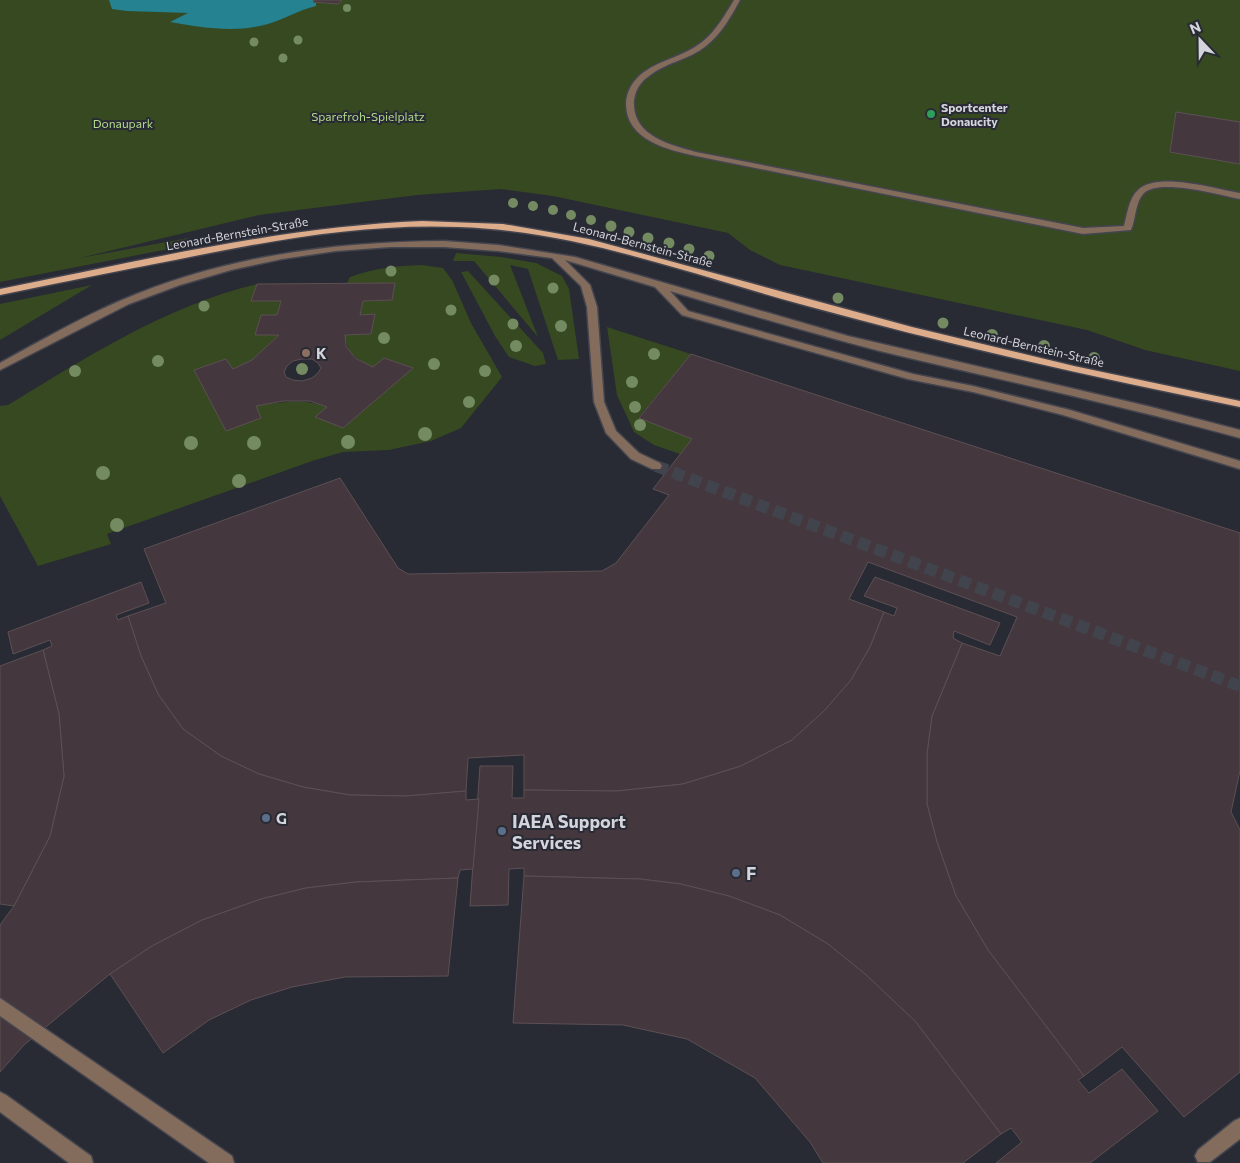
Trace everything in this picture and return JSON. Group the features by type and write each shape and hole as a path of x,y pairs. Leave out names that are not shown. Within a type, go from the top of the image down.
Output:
{"main road":[{"name":"Leonard-Bernstein-Straße","path":"0,292 301,233 400,224 490,226 538,231 607,244 798,300 940,337 1240,404"}],"lane":[{"path":"737,0 718,31 696,50 646,73 635,84 629,100 631,119 641,131 663,146 1084,231 1128,228 1136,197 1143,189 1159,184 1186,186 1240,196"},
{"path":"0,367 125,302 182,281 222,269 278,256 330,248 417,243 490,247 555,255 738,309 919,358 1134,406 1240,434"},
{"path":"555,255 585,285 592,307 599,402 611,434 635,456 656,466"},
{"path":"659,285 685,313 912,377 973,389 1066,412 1240,465"},
{"path":"0,1006 225,1163"},
{"path":"0,1101 84,1163"},
{"path":"1204,1156 1240,1127"}],"green space":[{"path":"0,0 1240,0 1240,371 1145,350 1087,330 780,265 750,250 728,233 553,196 501,189 417,195 259,215 80,258 188,238 189,245 0,282"},
{"path":"456,253 501,257 536,263 562,276 569,289 579,359 558,360 528,269 510,265 538,337 474,261 453,261"},
{"path":"422,265 443,268 452,280 471,323 502,377 461,428 431,441 389,450 343,452 312,461 107,534 111,544 38,566 0,496 0,406 8,405 98,351 159,319 191,305 257,284 251,301 281,301 277,315 261,316 255,335 279,335 252,360 233,369 226,359 194,370 226,430 261,418 256,406 292,402 309,402 327,407 316,417 343,428 413,368 384,358 373,367 350,352 345,335 371,334 375,315 360,315 363,301 392,300 395,283 347,283 350,277 368,271"},
{"path":"468,271 543,353 546,364 535,366 509,357 495,336 461,272"},
{"path":"92,285 0,340 0,304"},
{"path":"607,327 691,354 639,417 692,439 680,454 654,445 634,432 617,395"}],"water":[{"path":"109,0 314,0 313,2 316,3 316,6 256,27 219,29 170,22 188,13 112,9"}],"building":[{"path":"314,0 342,0 338,4 313,2"},
{"path":"1176,112 1240,122 1240,164 1170,152"},
{"name":"K","path":"395,283 392,300 363,301 360,315 375,314 371,334 345,335 346,346 355,358 373,367 384,358 413,368 343,428 315,417 327,407 310,401 283,401 256,406 261,418 226,431 194,370 226,359 233,369 252,360 279,335 255,335 261,315 277,315 281,301 251,301 257,284","holes":["312,359 321,368 312,378 302,381 286,377 284,372 293,361"]},
{"path":"691,354 1240,533 1240,771 1231,812 1240,830 1240,1072 1184,1117 1122,1047 1084,1076 988,950 956,896 937,842 927,804 927,753 932,716 962,643 1000,656 1017,617 868,562 849,599 884,612 870,647 851,680 824,711 792,740 741,766 683,784 617,791 524,790 524,755 468,758 466,791 406,796 350,795 303,787 259,774 221,756 183,729 158,694 141,656 128,616 166,603 144,549 340,478 398,568 408,574 602,571 616,563 669,495 653,489 692,439 639,418"},
{"name":"F","path":"875,577 1000,623 990,645 954,631 953,638 962,643 932,716 927,753 927,804 937,842 956,896 988,950 1084,1076 1078,1080 1089,1093 1122,1069 1158,1111 1090,1163 996,1163 1022,1142 1011,1128 1001,1134 915,1021 865,974 828,944 780,915 729,896 681,884 640,879 524,876 524,868 509,869 508,905 470,906 480,766 513,766 512,798 524,798 524,790 617,791 683,784 741,766 792,740 824,711 851,680 870,647 884,612 894,616 897,608 864,596"},
{"name":"G","path":"141,582 149,603 116,615 118,620 128,616 141,656 158,694 183,729 221,756 259,774 303,787 350,795 406,796 466,791 466,800 479,799 473,869 460,870 458,878 356,882 306,888 261,899 202,920 152,946 110,974 24,1045 0,1072 0,925 14,906 50,836 64,776 59,714 43,650 52,646 50,640 13,654 8,632"},
{"path":"43,650 59,714 64,776 50,836 14,906 0,904 0,666"},
{"path":"524,876 640,879 681,884 729,896 780,915 828,944 865,974 915,1021 1001,1134 963,1163 823,1163 810,1142 755,1078 687,1039 623,1025 513,1023"},
{"path":"458,878 448,976 345,977 292,987 251,1000 209,1020 163,1053 110,974 152,946 202,920 261,899 306,888 356,882"}],"tunnel":[{"path":"656,466 1240,686"}],"place":[{"name":"Sportcenter Donaucity","path":"931,114"},
{"name":"K","path":"306,353"},
{"name":"G","path":"266,818"},
{"name":"IAEA Support Services","path":"502,831"},
{"name":"F","path":"736,873"}],"park label":[{"name":"Sparefroh-Spielplatz","path":"368,116"},
{"name":"Donaupark","path":"123,123"}]}
